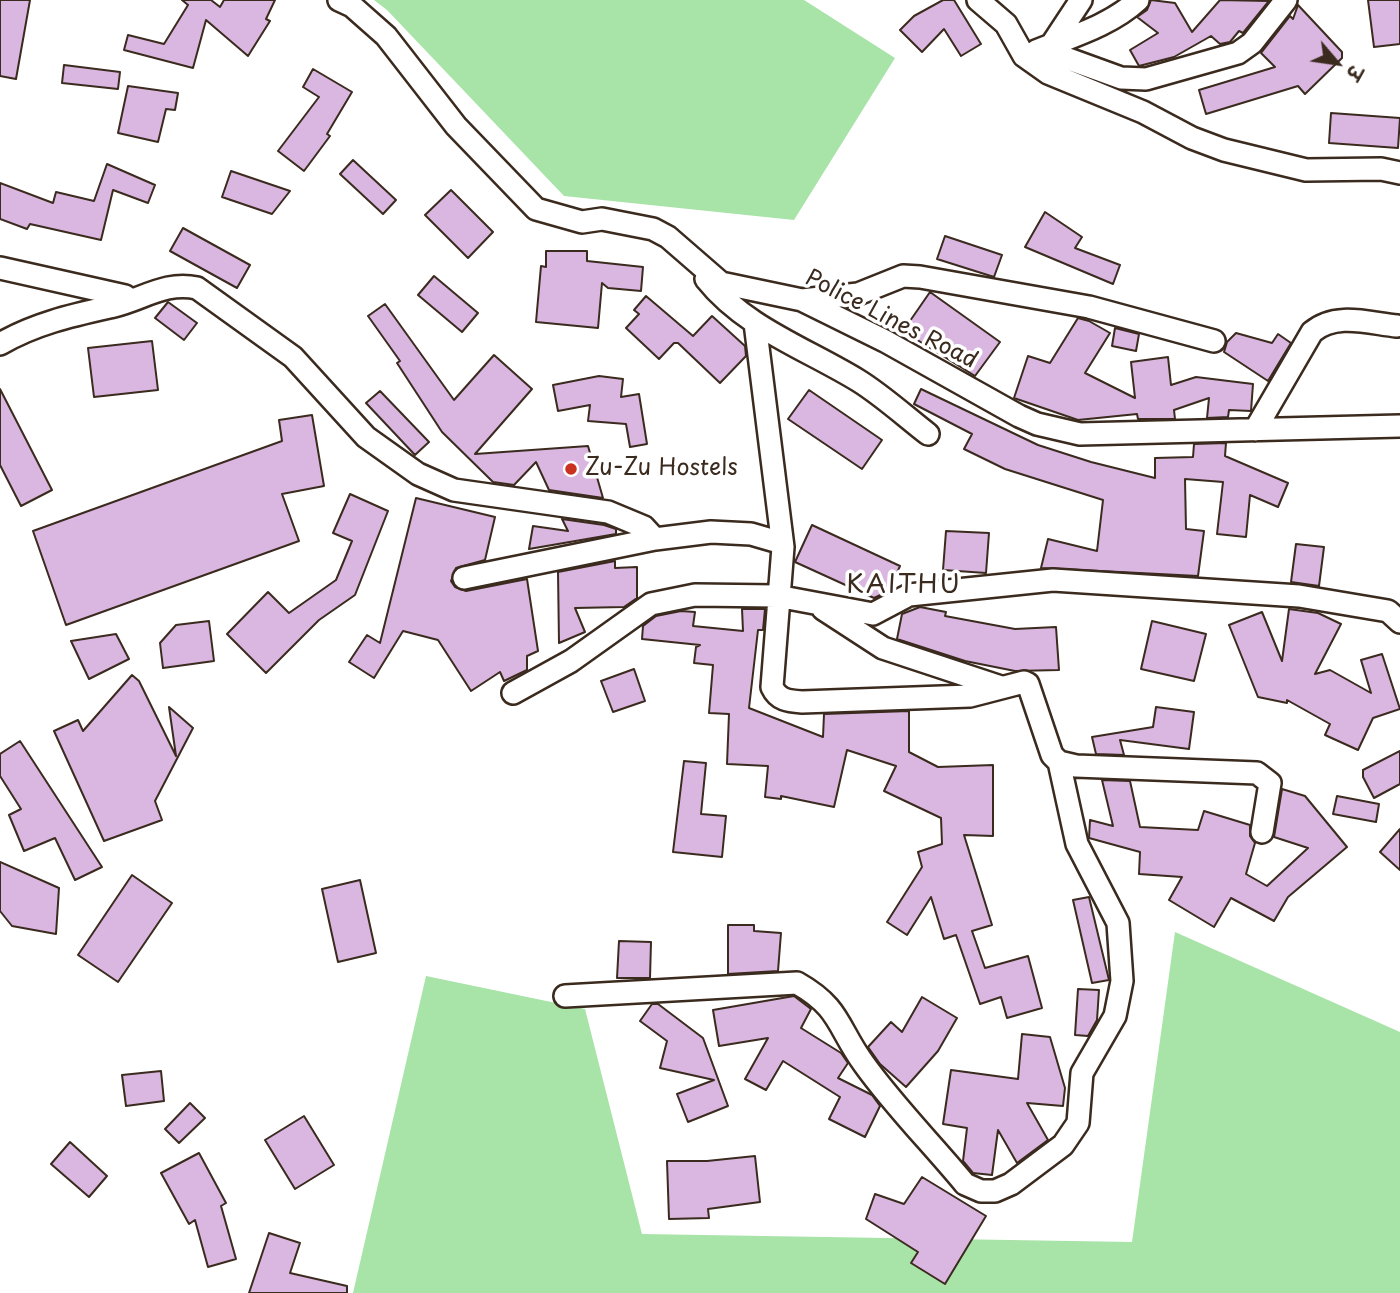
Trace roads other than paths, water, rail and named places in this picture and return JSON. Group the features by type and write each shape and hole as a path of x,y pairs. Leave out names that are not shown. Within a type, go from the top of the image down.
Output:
{"street":[{"name":"Police Lines Road","path":"339,0 352,6 386,36 456,126 536,209 582,222 602,219 653,229 668,237 694,263 721,283 802,300 885,341 1037,424 1080,434 1400,426"},
{"path":"978,0 1039,50 1075,86 1143,112 1224,150 1306,170 1381,169 1400,173"},
{"path":"1039,50 1080,0"},
{"path":"1039,50 1115,17 1138,0"},
{"path":"1039,50 1121,78 1146,79 1238,54 1252,43 1286,0"},
{"path":"0,255 29,275"},
{"path":"694,263 720,296 755,323 861,382 928,434"},
{"path":"0,268 124,296 130,300"},
{"path":"802,300 858,294 903,276 920,277 1089,307 1214,341"},
{"path":"0,344 30,328 178,284 197,288 293,356 366,437 418,474 454,491 608,512 644,527 655,539"},
{"path":"1255,430 1312,332 1321,324 1339,319 1397,327"},
{"path":"755,323 782,543 772,687 775,694 786,701 970,696 1022,682 1028,684 1052,755 1059,762 1076,766 1256,773 1270,783 1262,832"},
{"path":"464,578 655,539 711,532 751,534 782,543"},
{"path":"513,693 571,662 651,604 695,595 777,596 873,614 909,595 1053,580 1299,596 1388,611 1400,622"},
{"path":"815,603 883,648 1001,687"},
{"path":"565,996 797,983 820,996 836,1014 863,1063 965,1184 988,1191 1011,1184 1063,1145 1078,1123 1082,1073 1115,1016 1122,981 1118,923 1077,844 1059,762"}],"place":[{"name":"Zu-Zu Hostels","path":"571,469"}],"district":[{"name":"KAITHU","path":"904,586"}]}
